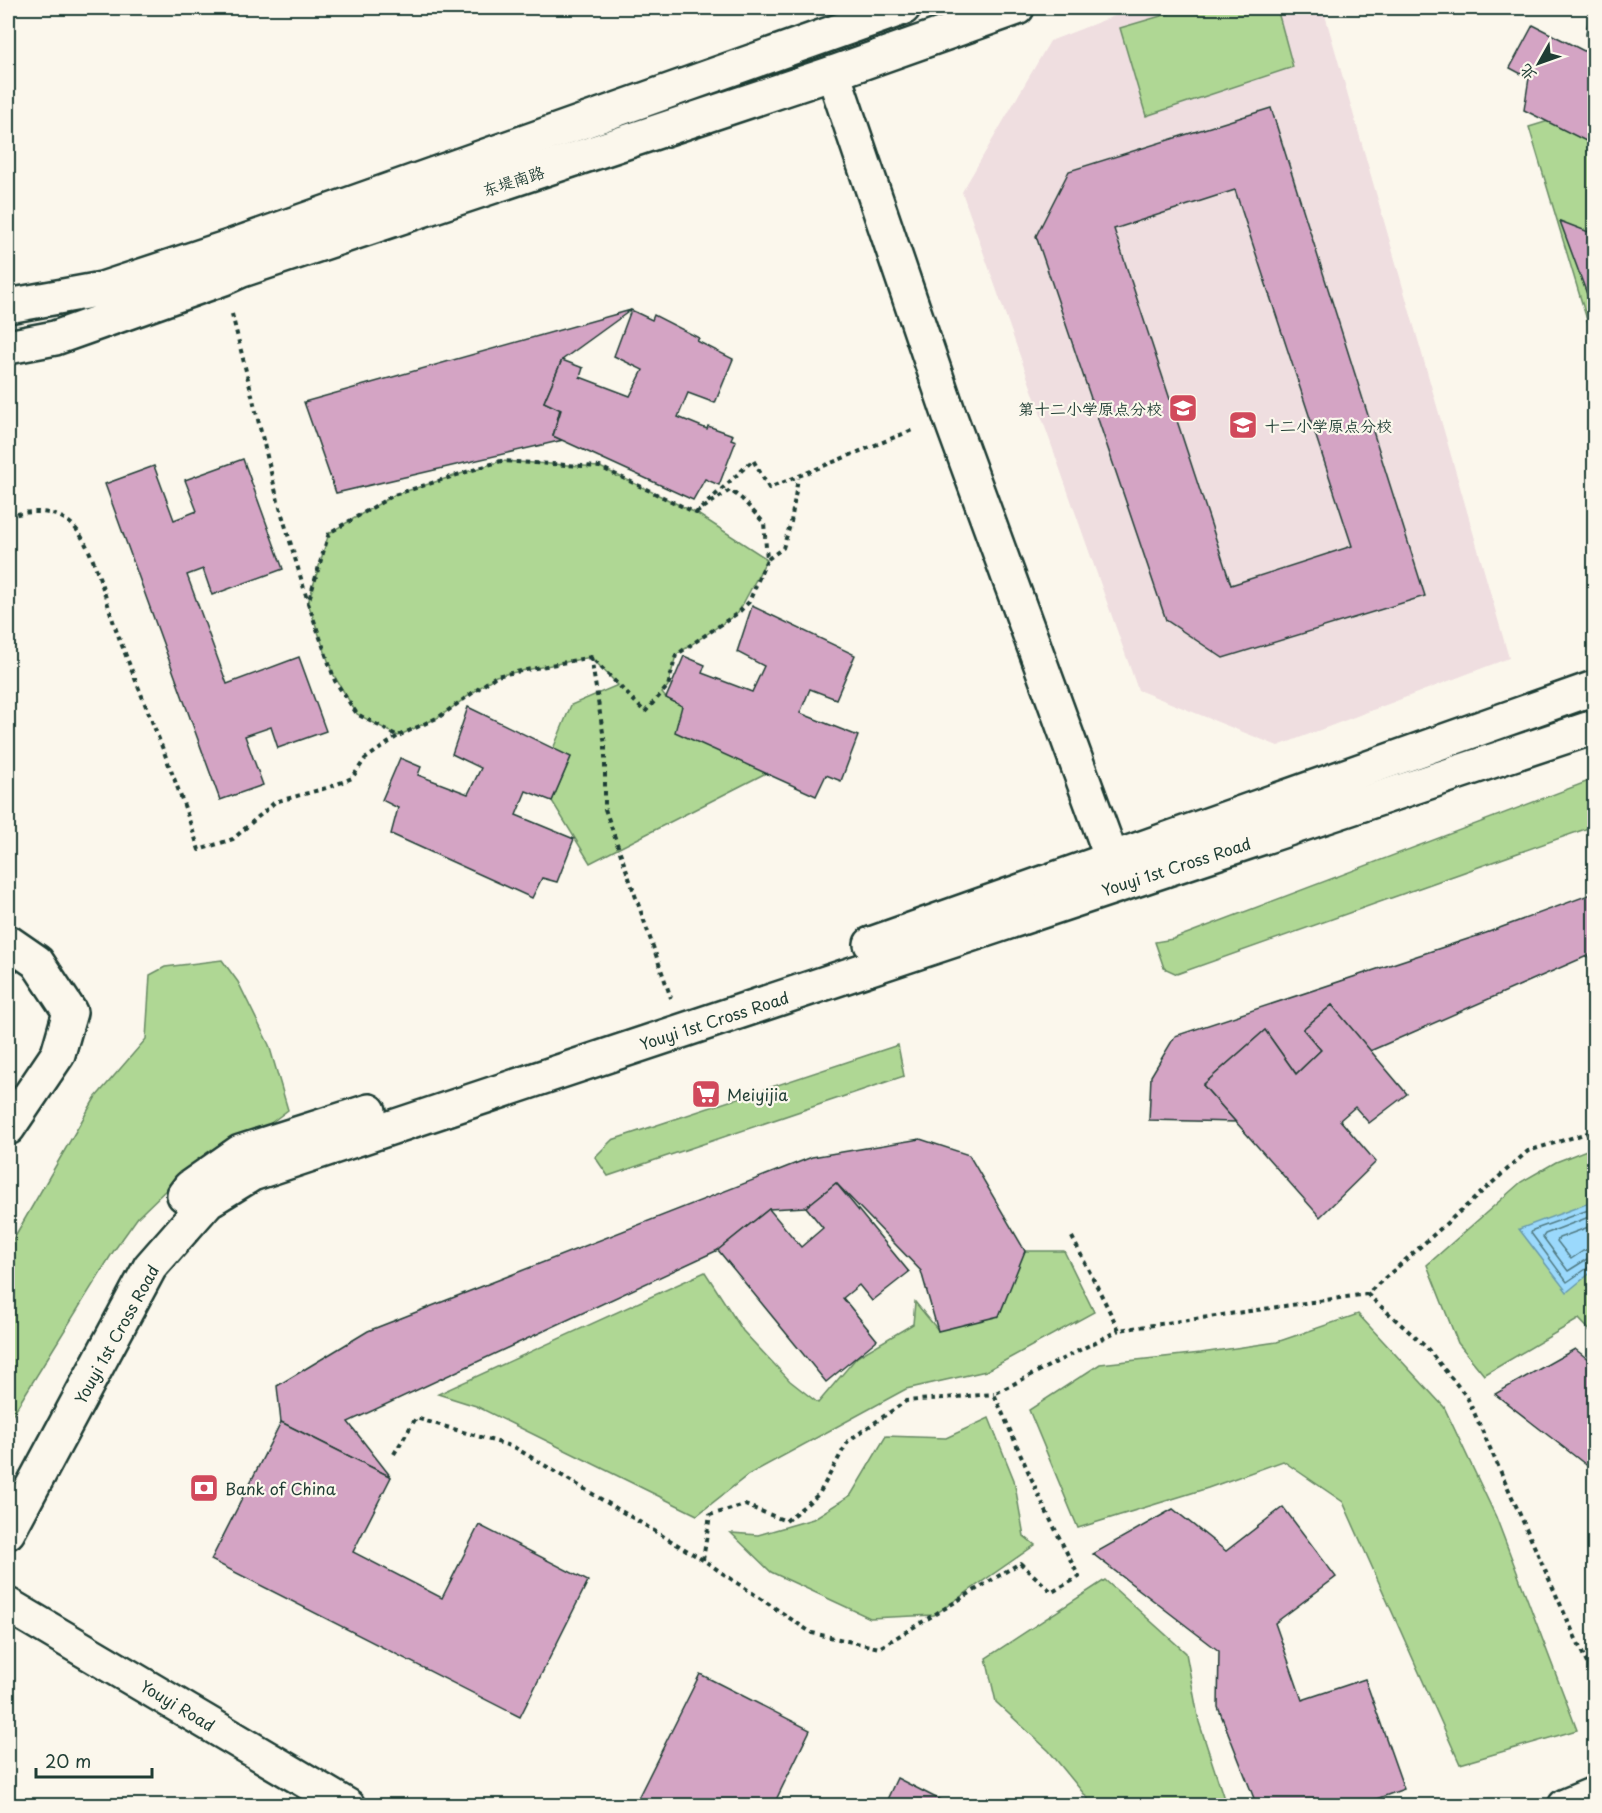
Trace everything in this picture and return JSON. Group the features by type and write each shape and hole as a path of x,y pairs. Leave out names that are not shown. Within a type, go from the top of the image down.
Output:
{"street":[{"name":"东堤南路","path":"8,306 102,289 229,248 903,8"},
{"name":"东堤南路","path":"8,347 55,338 264,262 833,73 1017,8"},
{"path":"833,73 949,414 1112,859"},
{"name":"Youyi 1st Cross Road","path":"8,1493 123,1283 190,1187 240,1152 676,1013 1594,688"},
{"name":"Youyi 1st Cross Road","path":"8,1532 150,1267 208,1201 252,1174 1594,726"},
{"path":"8,942 37,962 70,1012 58,1054 8,1128"},
{"name":"Youyi Road","path":"8,1605 348,1806"},
{"path":"1565,1806 1594,1794"}],"path":[{"path":"224,278 278,501 308,603 335,681 357,714 398,736"},
{"path":"696,513 753,460 769,488 949,414"},
{"path":"308,603 329,533 394,495 501,461 600,467 696,513"},
{"path":"767,559 783,548 791,522 798,478"},
{"path":"591,657 645,711 668,687 676,655 738,613 749,602 767,559 764,523 730,490 696,513"},
{"path":"8,517 44,512 69,522 81,537 101,580 116,632 187,810 199,849 233,839 275,802 330,787 352,778 365,759 398,736 439,717 496,676 591,657"},
{"path":"591,657 604,745 605,809 676,1013"},
{"path":"704,1560 710,1515 745,1505 786,1521 819,1494 848,1441 906,1401 994,1394 1119,1330 1367,1294 1528,1150 1594,1131"},
{"path":"1071,1237 1119,1330"},
{"path":"1367,1294 1426,1347 1467,1397 1594,1679"},
{"path":"394,1454 416,1418 514,1447 704,1560 812,1633 879,1648 1020,1563 1052,1592 1079,1577 1043,1505 994,1394"}],"shaded area":[{"name":"十二小学原点分校","path":"1135,8 1323,8 1509,658 1278,746 1138,690 962,192 1050,41"}],"green space":[{"path":"1188,8 1277,8 1293,67 1146,116 1120,28"},
{"path":"1594,107 1594,343 1529,127"},
{"path":"501,461 600,467 696,513 767,559 738,613 676,655 668,686 662,693 666,698 682,706 766,773 590,863 552,801 571,757 553,749 571,705 618,685 591,657 496,676 439,717 398,736 357,714 332,672 308,603 329,533 394,495"},
{"path":"1594,779 1594,826 1177,974 1164,968 1155,942 1173,939"},
{"path":"222,960 238,982 269,1045 288,1110 267,1126 172,1184 138,1217 113,1252 8,1422 8,1248 95,1098 146,1039 150,975 165,967"},
{"path":"898,1045 904,1076 608,1176 595,1157 612,1140"},
{"path":"1594,1147 1594,1335 1579,1319 1484,1375 1458,1343 1427,1265 1521,1182 1556,1162"},
{"path":"1025,1251 1064,1251 1094,1312 986,1371 906,1389 748,1475 697,1515 476,1406 438,1394 705,1272 743,1331 790,1381 818,1403 857,1357 913,1324 915,1302 938,1330"},
{"path":"1358,1314 1444,1407 1496,1517 1577,1730 1460,1764 1343,1502 1283,1461 1208,1488 1078,1528 1029,1410 1100,1364 1277,1342"},
{"path":"989,1418 1014,1480 1024,1536 1035,1545 934,1615 870,1618 771,1572 731,1533 758,1535 813,1519 851,1495 886,1436 946,1438"},
{"path":"1105,1580 1186,1653 1199,1722 1226,1805 1093,1805 1049,1751 996,1702 986,1658"}],"water":[{"path":"1594,1175 1594,1270 1567,1292 1519,1229 1589,1203 1588,1192"}],"building":[{"path":"1590,8 1594,8 1594,37 1586,35"},
{"path":"1533,25 1594,56 1594,145 1524,110 1529,78 1510,68"},
{"path":"1271,108 1425,596 1223,658 1166,620 1036,236 1069,171","holes":["1235,190 1352,546 1231,585 1114,229"]},
{"path":"1560,221 1594,234 1594,313"},
{"path":"631,310 562,360 544,402 560,409 553,436 563,440 336,493 304,402"},
{"path":"631,310 652,320 654,315 699,338 697,341 733,359 715,403 688,393 678,417 707,429 708,426 733,435 731,439 736,441 719,485 705,479 693,500 553,436 561,410 544,402 562,360 583,368 580,377 630,396 643,370 614,356"},
{"path":"243,459 283,569 212,595 203,569 187,575 227,684 299,657 326,731 278,748 271,727 245,736 263,785 220,800 105,484 154,466 174,520 197,511 185,480"},
{"path":"752,606 855,655 836,699 810,689 800,713 858,736 841,781 826,775 816,796 675,732 682,706 666,698 684,656 705,665 702,673 752,692 764,666 737,652"},
{"path":"468,707 571,757 552,801 526,791 516,815 574,839 557,882 542,878 532,898 391,834 398,808 382,800 400,758 421,767 418,775 468,794 481,768 452,754"},
{"path":"1594,893 1594,953 1370,1051 1332,1005 1303,1029 1321,1050 1296,1074 1265,1030 1203,1085 1236,1122 1149,1120 1151,1076 1175,1036 1486,933"},
{"path":"1332,1005 1407,1094 1369,1123 1355,1107 1340,1120 1376,1162 1320,1217 1203,1085 1265,1030 1296,1074 1321,1050 1303,1029"},
{"path":"920,1139 969,1155 1025,1251 999,1316 938,1331 921,1271 836,1183 806,1207 769,1209 718,1250 348,1422 391,1477 281,1422 277,1386 368,1331 812,1157"},
{"path":"836,1183 909,1272 872,1301 859,1285 843,1298 877,1340 826,1382 718,1250 769,1209 801,1247 823,1228 806,1207"},
{"path":"1575,1349 1594,1364 1594,1471 1495,1394"},
{"path":"281,1422 391,1477 353,1552 442,1598 479,1525 588,1581 520,1717 211,1560"},
{"path":"1283,1507 1336,1577 1275,1623 1302,1700 1365,1679 1404,1789 1357,1806 1257,1806 1218,1707 1219,1651 1093,1554 1173,1509 1226,1551"},
{"path":"700,1674 810,1730 773,1806 634,1806"},
{"path":"897,1778 952,1806 884,1806"}],"place":[{"name":"第十二小学原点分校","path":"1183,408"},
{"name":"十二小学原点分校","path":"1243,425"},
{"name":"Meiyijia","path":"706,1094"},
{"name":"Bank of China","path":"204,1488"}]}
